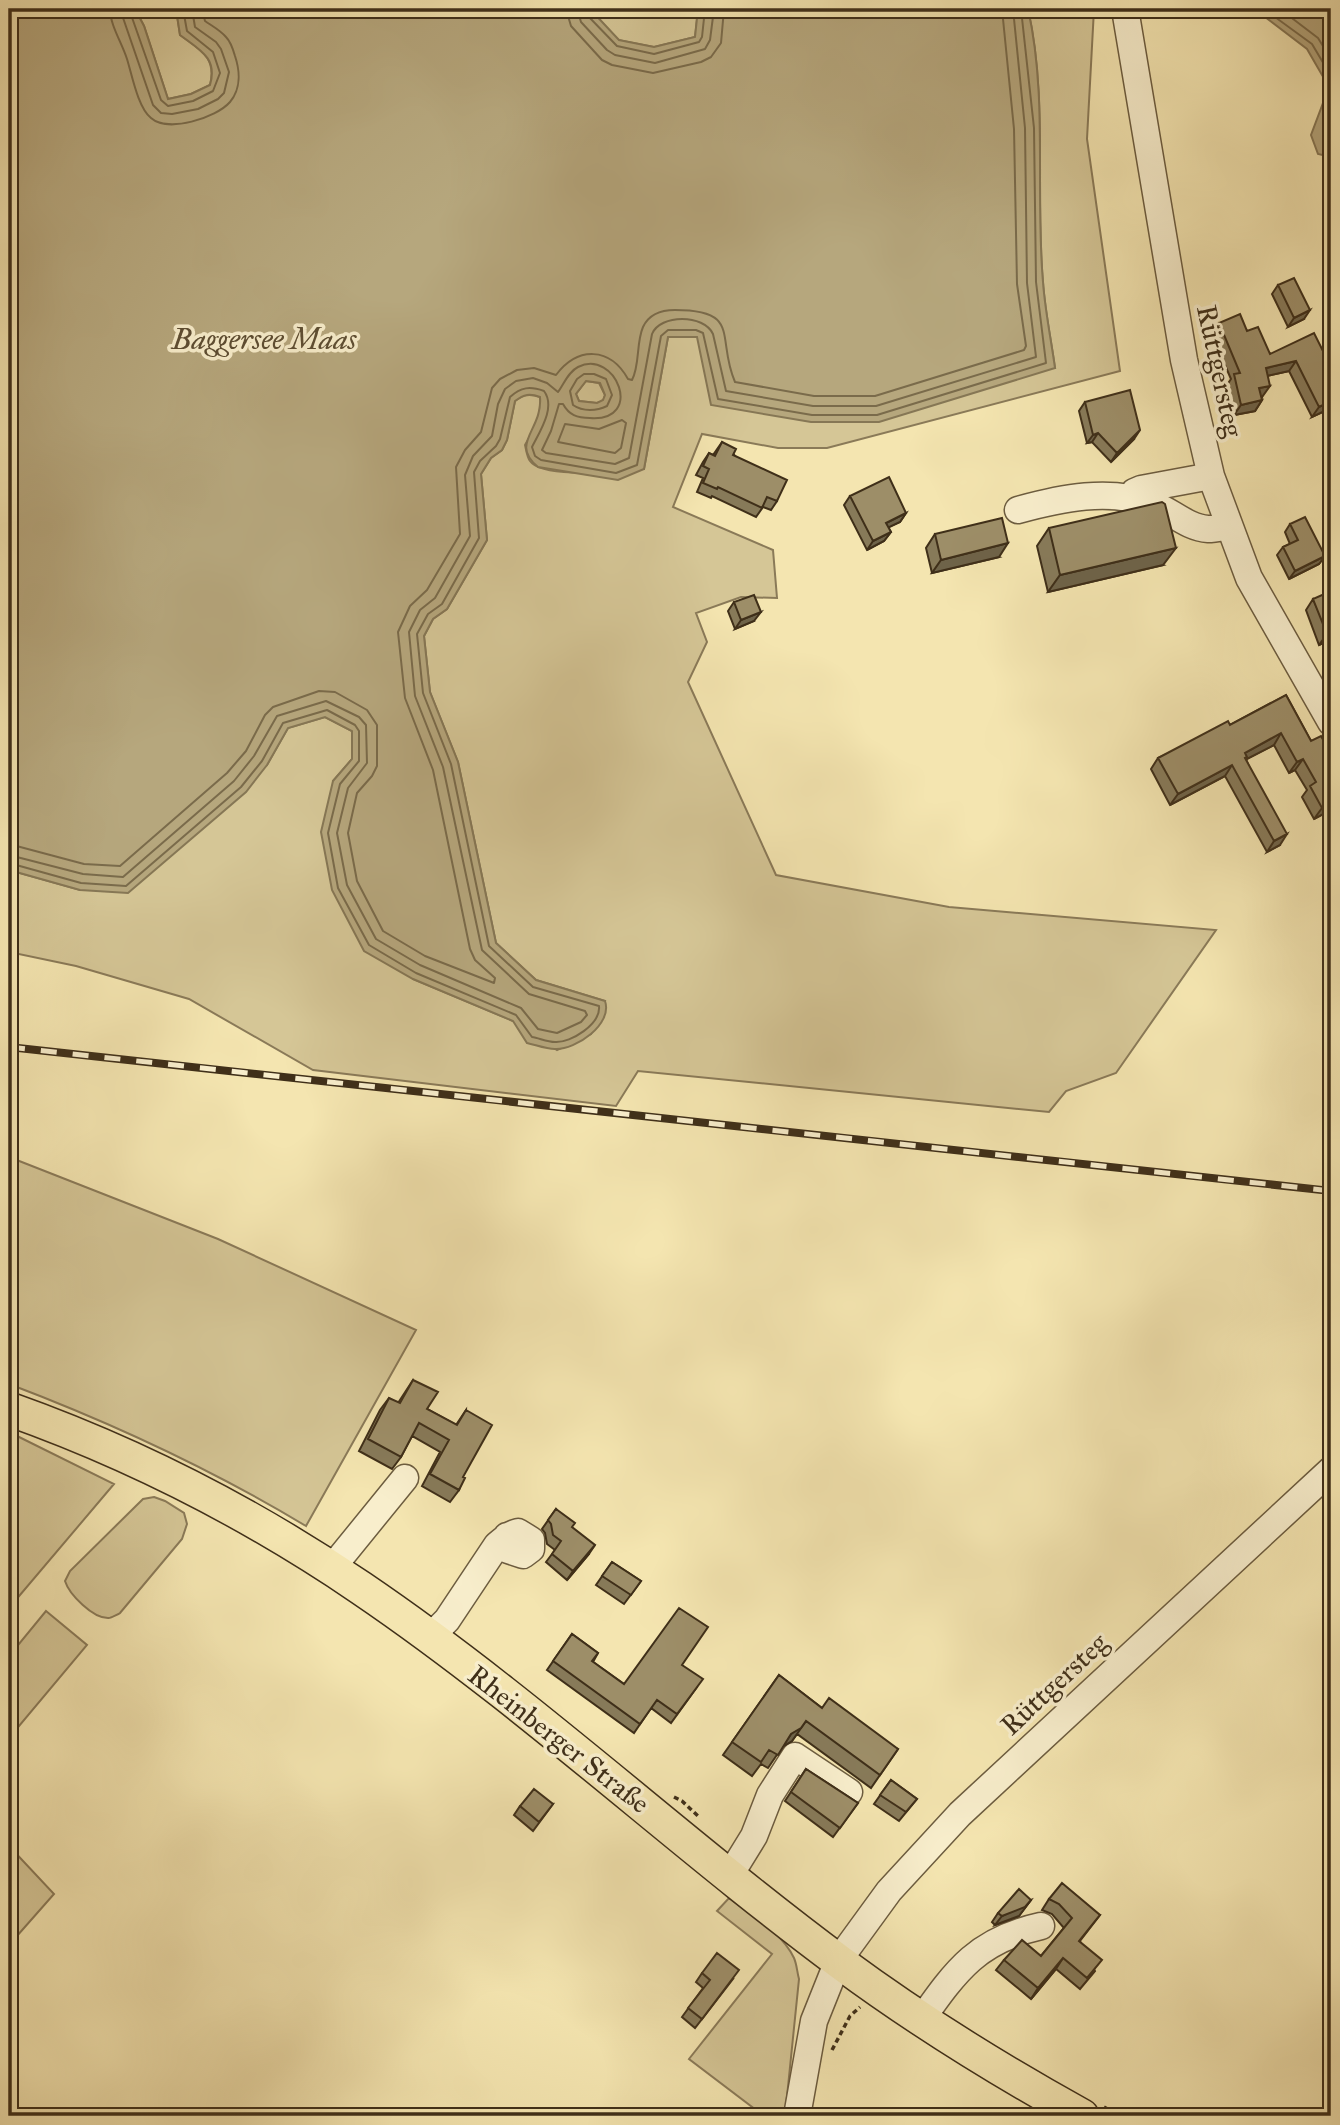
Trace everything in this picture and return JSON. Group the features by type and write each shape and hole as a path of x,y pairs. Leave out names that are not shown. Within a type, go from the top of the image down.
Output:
{"main road":[{"name":"Rheinberger Straße","path":"9,1409 108,1449 185,1485 261,1526 331,1569 430,1637 877,1990 1010,2076 1082,2116"}],"street":[{"name":"Rüttgersteg","path":"1125,9 1184,360 1212,476 1249,578 1331,722"},
{"path":"1131,498 1134,492 1141,489 1212,476"},
{"path":"1018,510 1074,497 1131,498 1154,504 1197,526 1208,529 1230,526"},
{"name":"Rüttgersteg","path":"797,2116 814,2021 838,1961 889,1891 960,1814 1331,1470"},
{"path":"331,1569 405,1478"},
{"path":"430,1637 447,1620 491,1553 507,1536"},
{"path":"730,1875 754,1836 770,1795 794,1756 849,1792"},
{"path":"922,2020 942,1990 969,1958 1013,1932 1041,1926"}],"path":[{"path":"832,2051 850,2016 877,1990"}],"shaded area":[{"path":"135,9 176,9 180,35 200,50 209,61 212,75 210,85 191,94 168,99 144,26"},
{"path":"590,9 698,9 695,37 654,47 618,40"},
{"path":"1028,9 1094,9 1087,139 1120,371 827,448 778,448 702,434 673,507 773,550 777,598 741,597 696,613 707,642 688,682 776,875 949,907 1216,930 1116,1073 1066,1091 1049,1112 638,1071 616,1106 313,1070 189,999 76,966 9,952 9,870 80,890 267,765 288,728 325,717 352,731 352,759 333,781 413,979 513,1021 557,1050 591,1034 605,1001 536,980 496,943 458,762 430,692 424,636 433,619 447,609 487,540 481,474 491,458 502,450 507,440 515,401 530,395 540,397 540,410 525,445 530,461 538,467 566,472 644,469 668,337 697,337 1055,368 1043,282 1038,77"},
{"path":"586,381 599,383 605,395 603,401 579,401 576,394"},
{"path":"9,1157 218,1239 416,1330 306,1526 234,1485 160,1448 9,1384"},
{"path":"9,1432 114,1484 9,1608"},
{"path":"154,1497 184,1513 187,1524 182,1539 120,1613 109,1618 96,1614 76,1599 65,1581 70,1571 143,1499"},
{"path":"46,1611 87,1645 9,1738 9,1656"},
{"path":"9,1846 54,1894 9,1945"},
{"path":"729,1898 774,1932 789,1949 796,1963 799,1979 785,2116 764,2116 689,2059 772,1954 717,1911"}],"water":[{"name":"Baggersee Maas","path":"9,9 135,9 144,26 168,99 191,94 210,85 212,76 212,68 206,56 180,35 176,9 590,9 619,40 654,47 695,37 698,9 1028,9 1038,77 1043,282 1055,368 879,422 811,422 711,405 697,337 668,337 644,469 618,480 538,467 526,451 529,435 540,408 540,397 530,395 515,401 507,440 502,450 491,458 481,474 487,540 447,609 433,619 424,636 430,692 458,762 496,943 536,980 605,1001 604,1018 591,1034 564,1048 555,1049 527,1043 513,1021 413,979 364,951 332,890 321,832 333,781 352,759 352,731 325,717 288,728 267,765 246,792 128,893 80,890 9,870","holes":["586,381 600,383 605,395 603,400 597,403 579,401 576,394"]},
{"path":"1248,9 1331,9 1331,157 1318,154 1311,135 1329,87 1307,49 1265,17"}],"building":[{"path":"1294,278 1310,310 1294,318 1278,285"},
{"path":"1240,314 1247,331 1258,327 1270,354 1314,333 1331,367 1331,401 1319,407 1296,361 1266,368 1270,386 1259,388 1262,400 1241,405 1234,374 1240,373 1219,323"},
{"path":"1130,390 1140,430 1117,453 1098,433 1093,435 1085,402"},
{"path":"722,442 736,449 733,455 787,480 777,501 767,497 762,508 718,487 717,489 703,483 709,469 703,466 709,453 715,456"},
{"path":"889,477 906,513 886,523 891,532 873,541 850,496"},
{"path":"1162,502 1165,504 1176,548 1060,575 1049,528"},
{"path":"1305,517 1325,556 1295,571 1283,547 1298,540 1290,524"},
{"path":"1002,518 1008,543 941,560 935,534"},
{"path":"1331,591 1331,632 1327,634 1313,599"},
{"path":"754,595 761,612 741,620 734,602"},
{"path":"1286,695 1311,741 1321,736 1331,754 1331,803 1322,808 1310,786 1316,782 1303,759 1297,762 1281,733 1245,753 1245,758 1287,834 1274,841 1232,765 1178,794 1158,758 1228,721 1230,725"},
{"path":"413,1380 438,1392 427,1409 457,1425 466,1410 492,1425 463,1477 465,1478 459,1490 430,1474 449,1440 419,1423 401,1457 368,1439 389,1398 400,1403"},
{"path":"556,1509 575,1523 572,1527 595,1545 573,1571 552,1554 561,1541 553,1535 548,1520"},
{"path":"612,1562 641,1581 631,1595 602,1576"},
{"path":"679,1608 708,1627 682,1665 703,1679 677,1714 657,1700 640,1724 553,1661 572,1634 598,1653 592,1661 624,1684"},
{"path":"779,1675 822,1708 829,1698 898,1749 880,1775 806,1721 791,1734 778,1755 769,1750 761,1762 732,1742"},
{"path":"806,1769 858,1803 840,1828 791,1792"},
{"path":"891,1780 917,1799 906,1812 880,1795"},
{"path":"534,1789 553,1804 539,1822 520,1806"},
{"path":"1062,1883 1100,1915 1079,1941 1102,1960 1087,1978 1063,1958 1038,1988 1004,1960 1022,1940 1041,1956 1072,1918 1059,1904 1049,1899"},
{"path":"1019,1889 1031,1900 1025,1907 1002,1916 998,1913"},
{"path":"717,1953 739,1970 702,2019 688,2008 710,1980 702,1973"}],"railway":[{"path":"9,1047 1331,1191"}]}
